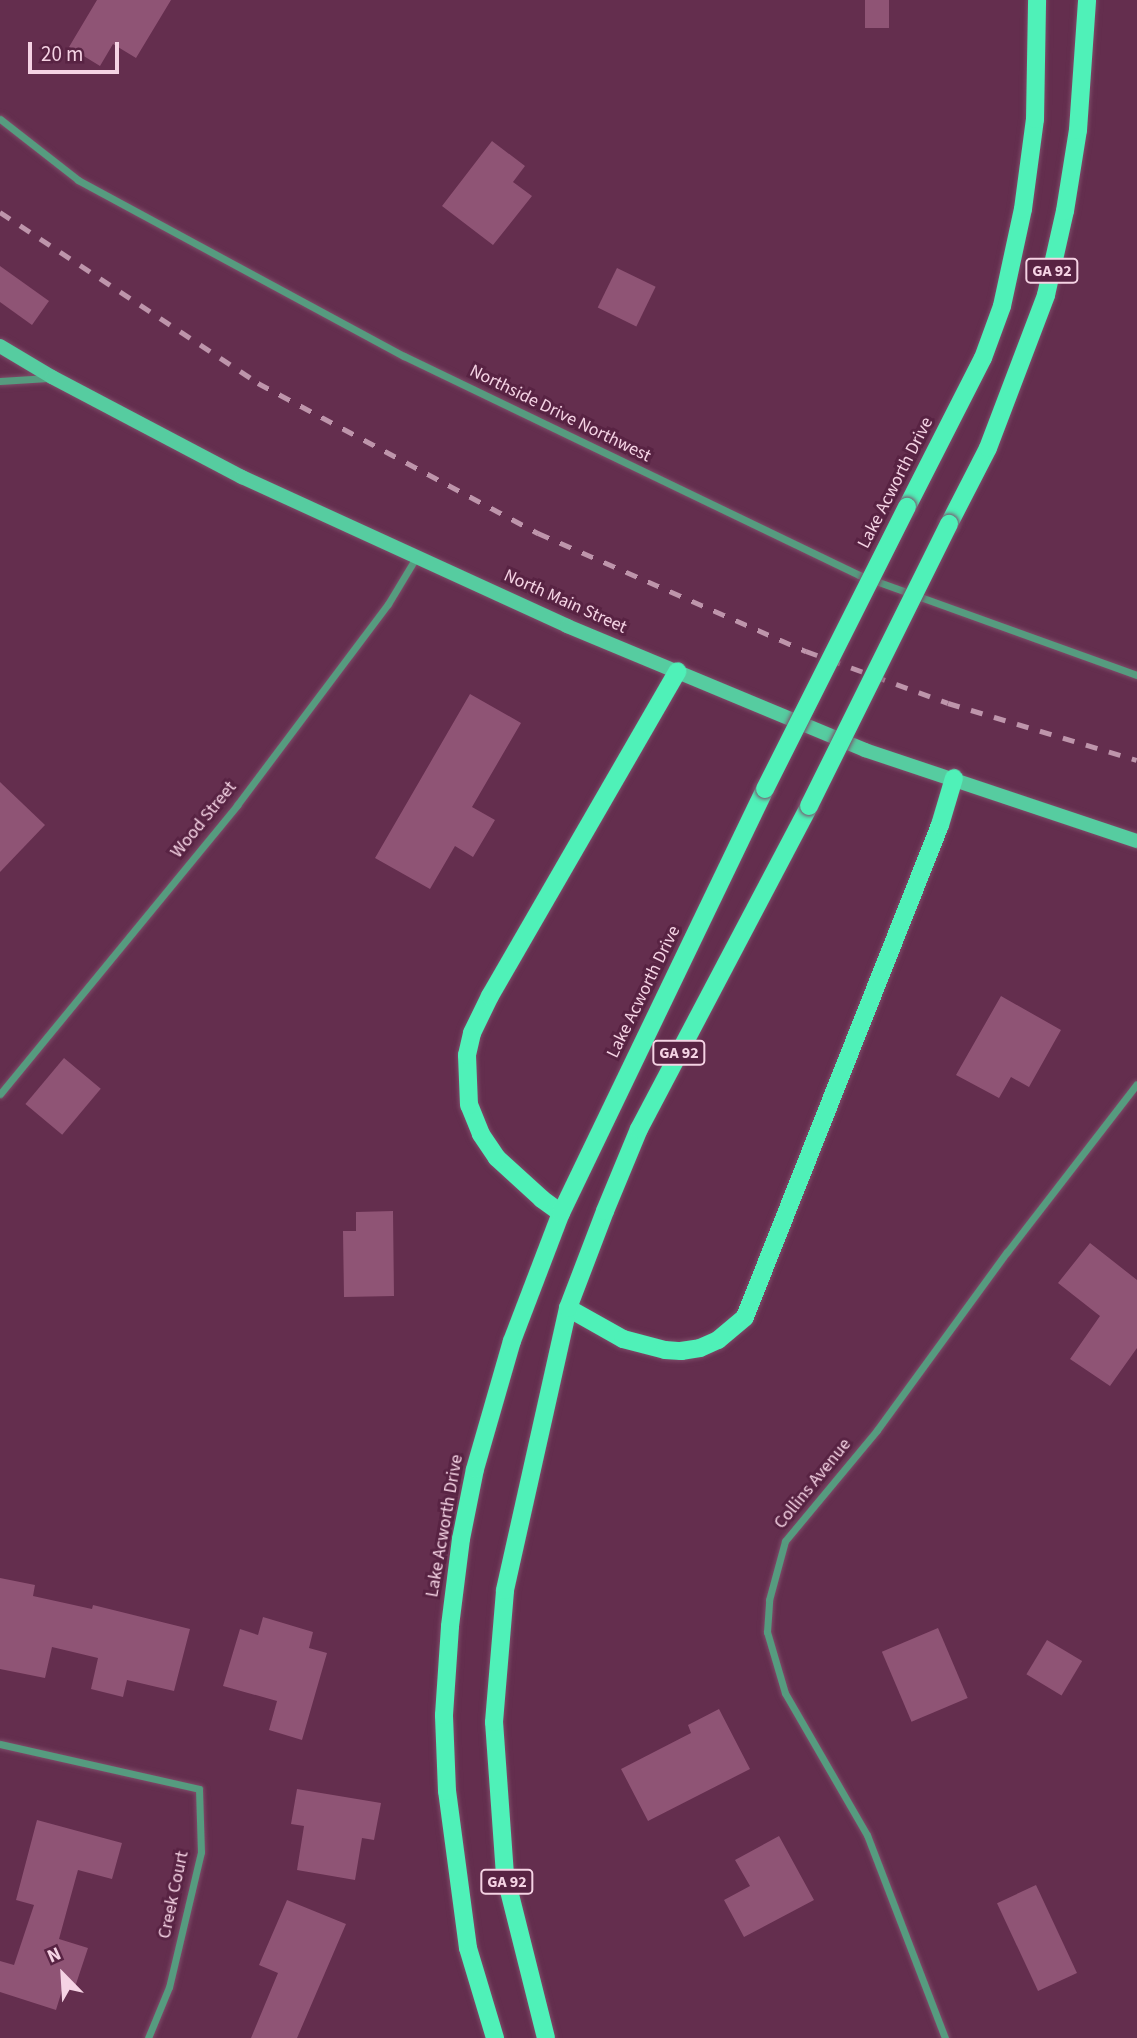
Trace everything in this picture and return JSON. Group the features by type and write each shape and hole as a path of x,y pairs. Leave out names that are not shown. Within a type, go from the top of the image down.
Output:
{"main road":[{"name":"Lake Acworth Drive","path":"495,2038 468,1948 447,1791 444,1715 450,1626 461,1539 487,1420 523,1309 561,1213 765,789 971,382 1002,306 1023,209 1035,119 1037,0"},
{"name":"GA 92","path":"546,2038 505,1875 494,1722 505,1590 568,1308 639,1129 808,806 988,448 1046,295 1065,211 1079,130 1087,0"},
{"name":"North Main Street","path":"0,346 52,377 242,477 567,626 865,750 1137,841"},
{"path":"561,1213 497,1158 481,1134 469,1105 467,1055 471,1033 678,671"},
{"path":"568,1308 623,1339 673,1351 700,1348 718,1340 745,1317 940,825 954,778"}],"street":[{"name":"Northside Drive Northwest","path":"0,119 79,180 416,362 859,575 1137,675"},
{"path":"0,381 52,377"},
{"name":"Wood Street","path":"0,1094 237,805 388,604 417,556"},
{"name":"Collins Avenue","path":"944,2038 867,1835 785,1693 766,1632 769,1600 785,1541 877,1430 1007,1252 1137,1084"},
{"name":"Creek Court","path":"0,1744 199,1789 201,1852 169,1987 148,2038"}],"building":[{"path":"97,0 171,0 136,58 113,44 100,66 69,47"},
{"path":"865,0 889,0 889,28 865,28"},
{"path":"492,141 525,166 513,182 532,196 493,245 442,206"},
{"path":"0,266 49,301 32,325 0,302"},
{"path":"617,268 656,287 636,326 598,308"},
{"path":"470,694 521,723 472,807 495,820 473,857 455,846 430,889 375,858"},
{"path":"0,782 45,825 0,872"},
{"path":"1001,996 1061,1030 1029,1087 1011,1077 999,1098 956,1075"},
{"path":"64,1058 101,1089 62,1135 25,1104"},
{"path":"393,1211 394,1296 344,1297 343,1231 356,1231 356,1212"},
{"path":"1090,1243 1137,1280 1137,1348 1110,1386 1070,1359 1100,1316 1058,1283"},
{"path":"0,1578 35,1585 33,1596 92,1609 93,1605 190,1629 174,1691 127,1680 123,1697 91,1689 98,1658 52,1647 45,1678 0,1669"},
{"path":"263,1617 313,1632 309,1648 327,1653 302,1740 269,1730 277,1701 223,1686 240,1629 258,1635"},
{"path":"938,1628 968,1698 912,1722 882,1652"},
{"path":"1047,1640 1082,1661 1062,1695 1026,1674"},
{"path":"719,1709 750,1769 648,1821 621,1769 691,1733 688,1725"},
{"path":"297,1789 381,1803 374,1840 362,1838 355,1880 297,1870 304,1826 291,1824"},
{"path":"37,1820 122,1843 112,1879 78,1870 59,1939 88,1948 75,1987 64,1984 56,2010 0,1992 0,1961 14,1965 34,1905 16,1900"},
{"path":"779,1836 814,1900 744,1937 724,1900 750,1886 735,1860"},
{"path":"1036,1885 1077,1973 1038,1991 997,1903"},
{"path":"287,1900 346,1924 297,2038 251,2038 278,1973 259,1965"}],"railway":[{"path":"0,212 258,383 538,533 806,651 948,703 1137,760"}]}
